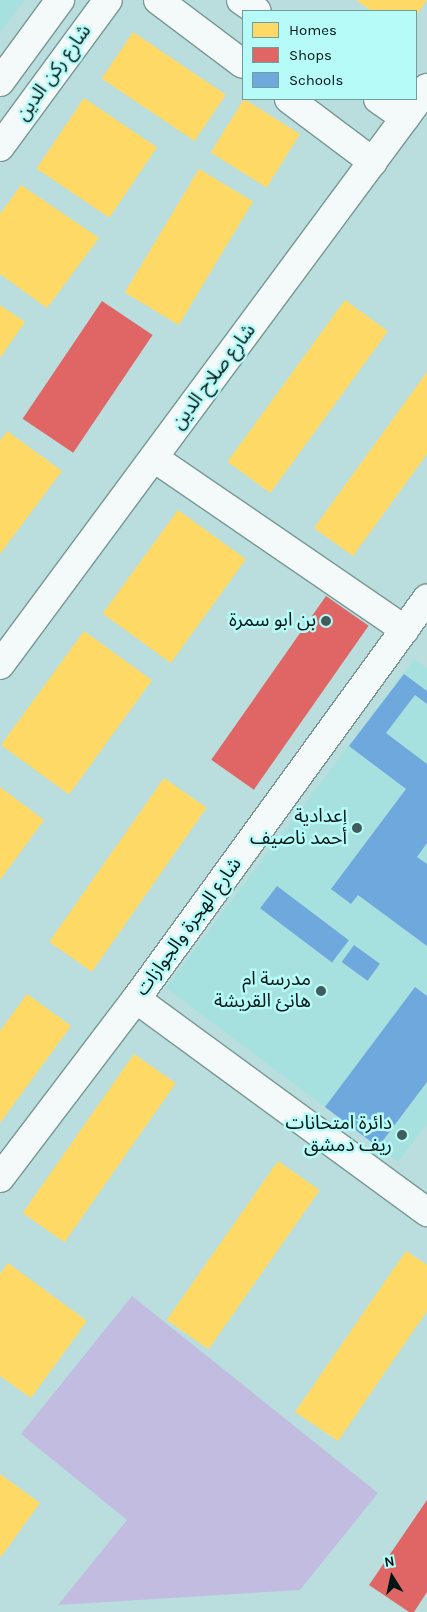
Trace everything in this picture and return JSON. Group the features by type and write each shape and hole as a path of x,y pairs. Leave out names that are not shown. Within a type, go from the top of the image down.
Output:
{"street":[{"name":"شارع ركن الدين","path":"0,82 60,0"},
{"name":"شارع ركن الدين","path":"0,147 108,0"},
{"path":"158,0 242,63"},
{"path":"241,0 256,10"},
{"name":"شارع صلاح الدين","path":"0,665 427,88"},
{"path":"290,100 373,162"},
{"path":"379,100 405,118"},
{"path":"154,458 405,630"},
{"name":"شارع الهجرة والجوازات","path":"0,1178 136,999 427,599"},
{"path":"136,999 427,1212"}],"shaded area":[{"path":"0,0 25,0 0,32"},
{"name":"إعدادية أحمد ناصيف","path":"414,659 427,668 427,1124 398,1162 166,988"},
{"path":"132,1296 378,1493 300,1590 58,1605 127,1520 21,1434"}],"building: Homes":[{"path":"356,0 427,0 417,15 417,10 371,10"},
{"path":"133,32 226,95 195,141 102,78"},
{"path":"84,98 157,147 109,218 36,168"},
{"path":"243,100 300,134 267,187 211,152"},
{"path":"199,169 253,201 179,325 125,292"},
{"path":"21,185 99,238 47,308 0,274 0,214"},
{"path":"345,300 388,331 270,493 227,462"},
{"path":"0,305 25,322 0,358"},
{"path":"427,372 427,454 353,556 314,528"},
{"path":"7,431 62,471 0,554 0,441"},
{"path":"178,510 246,559 171,663 103,614"},
{"path":"84,631 152,680 69,794 1,745"},
{"path":"164,778 207,808 92,972 49,942"},
{"path":"0,787 44,820 0,880"},
{"path":"27,994 71,1026 0,1123 0,1031"},
{"path":"134,1054 176,1083 65,1242 23,1213"},
{"path":"278,1161 320,1190 209,1349 167,1320"},
{"path":"406,1251 427,1265 427,1311 338,1441 295,1412"},
{"path":"8,1263 87,1321 31,1398 0,1376 0,1274"},
{"path":"0,1474 40,1503 0,1558"}],"building: Shops":[{"path":"102,301 153,335 73,453 23,419"},
{"path":"326,596 369,626 254,790 211,760"},
{"path":"427,1500 427,1592 414,1612 409,1612 369,1585"}],"building: Schools":[{"path":"404,674 427,691 427,704 415,695 386,733 427,764 427,843 417,857 427,864 427,946 358,895 351,904 331,889 406,789 349,746"},
{"path":"277,886 349,940 332,963 260,908"},
{"path":"354,945 380,964 368,981 342,962"},
{"path":"415,987 427,996 427,1082 378,1147 325,1107"}],"place":[{"name":"بن ابو سمرة","path":"326,621"},
{"name":"إعدادية أحمد ناصيف","path":"357,828"},
{"name":"مدرسة ام هانئ القريشة","path":"321,991"},
{"name":"دائرة امتحانات ريف دمشق","path":"402,1135"}]}
